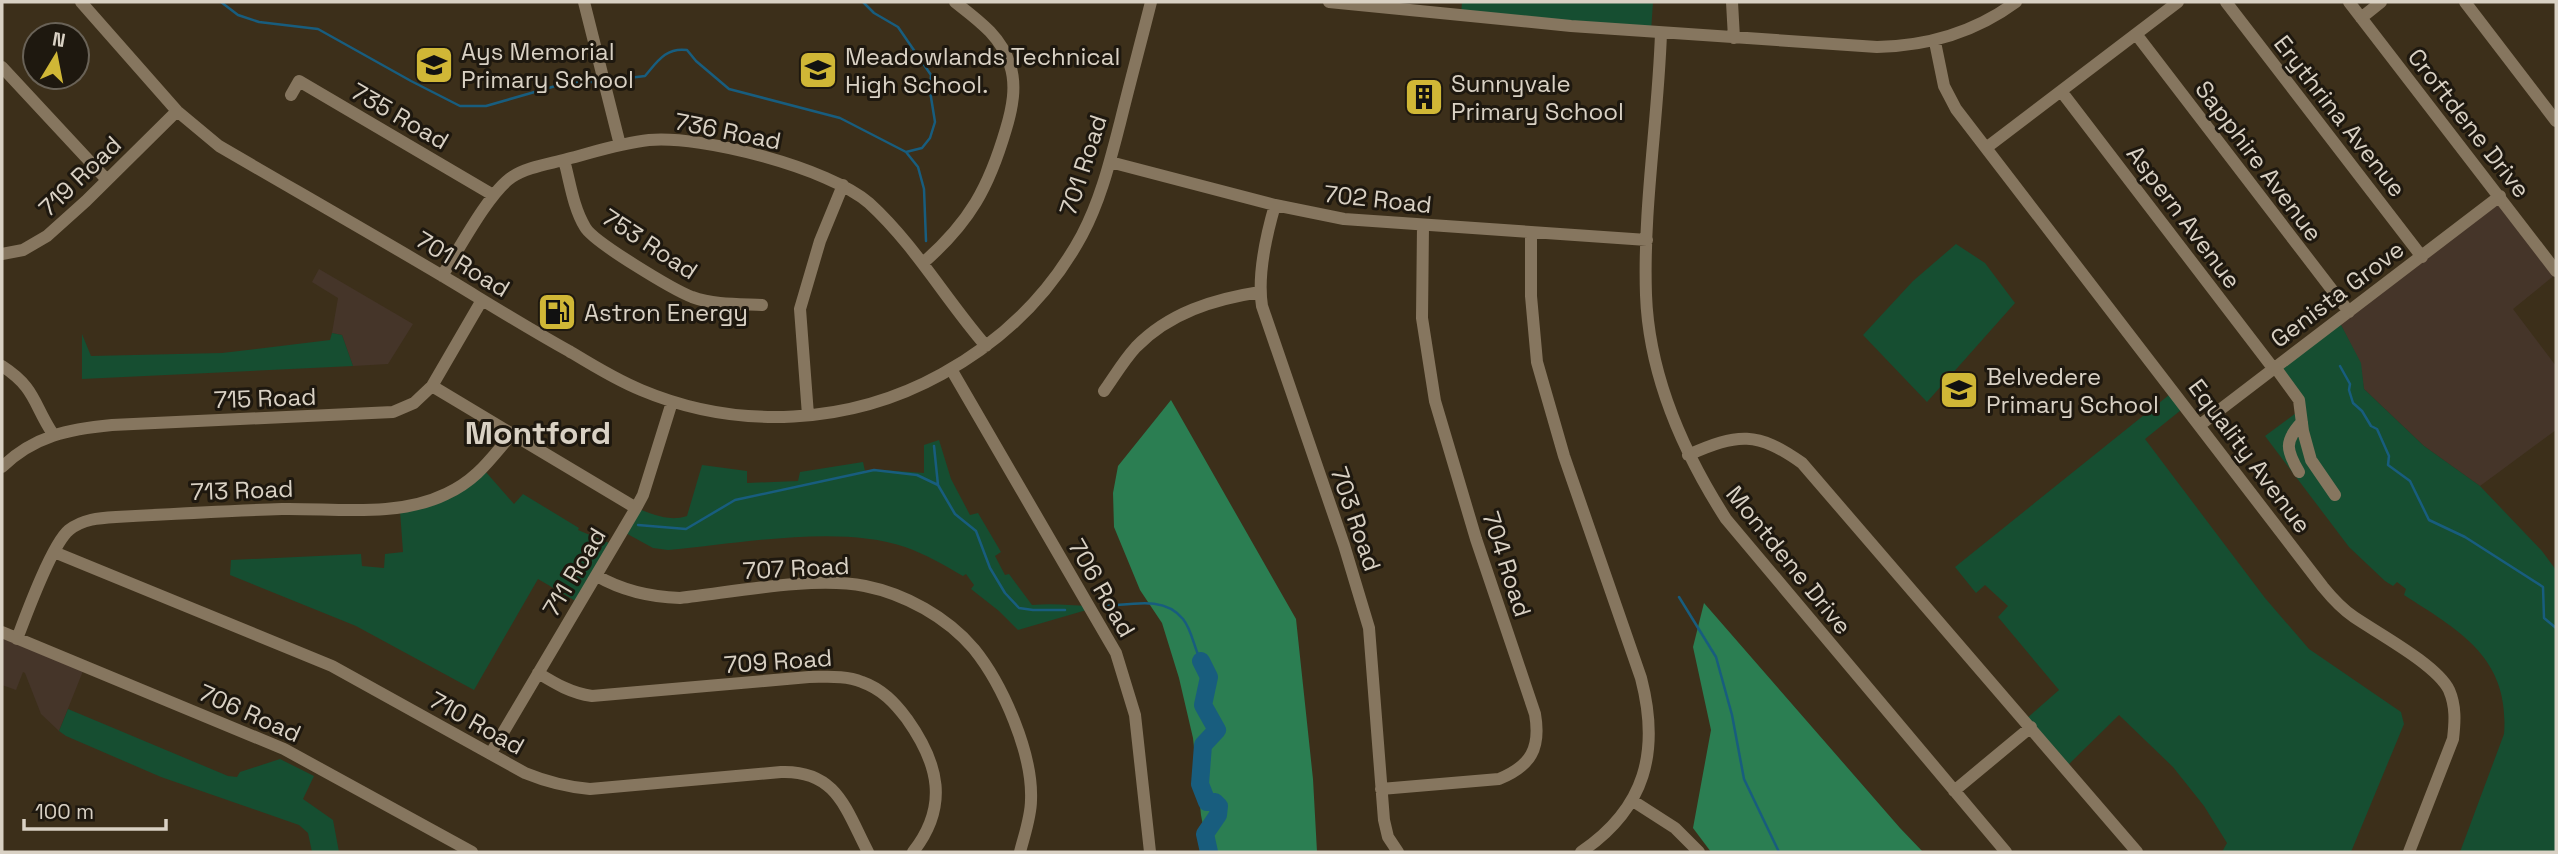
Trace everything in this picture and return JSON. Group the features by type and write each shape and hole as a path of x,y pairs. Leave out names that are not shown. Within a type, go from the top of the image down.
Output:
{"street":[{"name":"701 Road","path":"81,2 177,111 219,146 638,389 706,411 765,417 846,410 885,400 950,369 986,346 1016,322 1058,274 1091,215 1110,162 1152,2"},
{"path":"583,2 620,145"},
{"path":"923,263 968,215 989,183 1011,113 1014,91 1012,68 994,35 955,2"},
{"path":"1329,2 1400,5 1661,33 1877,47 1902,47 1934,42 1983,23 2016,2"},
{"path":"1732,2 1734,38"},
{"path":"1986,148 2178,2"},
{"name":"Erythrina Avenue","path":"2226,2 2421,257"},
{"name":"Croftdene Drive","path":"2348,2 2556,271"},
{"path":"2361,18 2381,2"},
{"path":"2465,2 2556,121"},
{"name":"Montdene Drive","path":"1661,33 1647,240 1646,297 1660,381 1688,455 1704,486 1734,529 2006,852"},
{"name":"Sapphire Avenue","path":"2136,34 2349,312"},
{"name":"Equality Avenue","path":"1934,42 1950,100 2335,601 2420,662 2448,688 2454,703 2453,738 2409,852"},
{"path":"2,67 107,180"},
{"name":"735 Road","path":"291,95 299,81 493,195"},
{"name":"Aspern Avenue","path":"2060,91 2300,400 2311,460 2335,495"},
{"name":"719 Road","path":"2,254 23,250 38,243 177,111"},
{"name":"736 Road","path":"442,276 493,195 514,176 620,145 649,140 687,140 809,170 843,185 869,203 923,263 986,346"},
{"name":"753 Road","path":"564,160 583,225 595,237 692,297 711,302 762,305"},
{"name":"702 Road","path":"1110,162 1275,205 1344,219 1647,240"},
{"path":"808,415 800,309 820,240 843,185"},
{"name":"Genista Grove","path":"2200,425 2500,196"},
{"name":"703 Road","path":"1275,205 1267,236 1260,292 1267,326 1344,545 1369,628 1384,820 1388,837 1398,852"},
{"name":"704 Road","path":"1381,789 1499,779 1512,774 1529,760 1537,737 1535,714 1476,539 1435,401 1422,318 1423,226"},
{"path":"1531,234 1531,296 1537,362 1564,456 1641,678 1648,709 1649,752 1633,801 1613,827 1581,852"},
{"path":"1104,391 1135,348 1156,330 1206,303 1260,292"},
{"name":"715 Road","path":"2,467 30,444 72,429 393,412 414,403 432,386 482,300"},
{"path":"2,366 20,380 34,397 53,434"},
{"name":"706 Road","path":"950,369 1116,653 1135,715 1150,852"},
{"path":"432,386 636,508"},
{"name":"711 Road","path":"491,753 643,495 672,402"},
{"path":"2299,472 2289,448 2290,435 2302,422"},
{"name":"713 Road","path":"17,639 54,552 64,535 72,528 92,519 283,509 384,508 420,504 448,494 477,474 491,462 512,434"},
{"path":"1688,455 1721,441 1739,438 1771,443 1802,463 2137,852"},
{"name":"710 Road","path":"54,552 331,666 525,774 571,788 635,786 800,771 827,783 836,793 868,852"},
{"name":"707 Road","path":"597,576 641,594 660,598 806,585 864,586 904,597 925,608 975,650 1001,693 1022,739 1029,771 1031,801 1020,852"},
{"name":"706 Road","path":"2,632 284,749 472,852"},
{"name":"709 Road","path":"538,673 559,687 592,696 809,677 835,676 865,682 882,691 895,703 916,732 935,771 937,788 934,813 923,838 913,852"},
{"path":"1954,791 2031,727"},
{"path":"1633,801 1675,828 1699,852"}],"shaded area":[{"path":"2500,196 2556,274 2513,309 2556,366 2556,430 2480,486 2424,446 2364,389 2360,363 2339,321"},
{"path":"319,269 413,324 388,364 353,366 342,335 332,333 338,298 312,282"},
{"path":"2,632 85,666 59,731 41,714 25,673 23,672 16,690 2,685"}],"green space":[{"path":"1462,2 1653,2 1651,32 1461,15"},
{"path":"1956,244 1985,263 2015,303 1927,402 1863,335 1913,281"},
{"path":"2339,321 2361,363 2364,389 2424,446 2480,486 2542,551 2556,570 2556,852 2460,852 2504,734 2504,708 2499,685 2490,666 2462,635 2404,595 2406,589 2397,582 2393,586 2385,581 2349,547 2265,436 2300,410 2275,367"},
{"path":"332,333 342,335 353,366 82,379 82,334 91,356 222,353 330,340"},
{"path":"2174,391 2186,406 2145,439 2265,598 2309,649 2401,712 2404,724 2351,852 2222,852 2227,843 2204,806 2173,767 2119,715 2066,767 2025,720 2059,690 1998,617 2008,606 1985,585 1976,593 1955,567"},
{"path":"1171,400 1296,619 1313,779 1317,852 1208,852 1201,815 1193,738 1179,678 1162,623 1140,590 1114,527 1113,493 1118,466"},
{"path":"939,440 951,479 970,515 978,513 1001,552 995,556 1005,575 1009,574 1032,605 1089,606 1090,609 1018,630 971,589 974,585 966,574 963,576 905,547 878,540 819,536 668,550 653,548 622,531 636,508 667,518 687,516 702,465 747,471 747,483 798,481 800,472 863,462 865,471 924,473 924,445"},
{"path":"485,471 514,504 523,494 579,528 578,530 614,545 579,603 538,579 474,690 356,626 230,575 231,560 361,554 362,566 384,568 385,554 403,552 400,511"},
{"path":"1704,603 1923,852 1711,852 1693,828 1711,730 1693,647"},
{"path":"68,709 228,776 237,777 240,772 280,759 314,776 303,799 333,820 339,852 312,852 308,833 299,825 161,777 66,736 59,731"}],"waterway":[{"path":"221,2 238,15 259,22 318,29 460,106 486,106 566,83 592,82"},
{"path":"863,2 874,13 898,27 931,75 930,91 935,122 930,138 922,148 906,152"},
{"path":"612,80 645,76 668,53 687,50 729,89 840,118 906,152 918,167 924,189 926,241"},
{"path":"2340,366 2350,384 2353,403 2362,411 2371,426 2377,429 2389,456 2388,465 2410,481 2429,520 2465,537 2543,587 2544,618 2556,628"},
{"path":"934,446 938,485 955,514 976,531 990,568 1005,593 1019,608 1065,610"},
{"path":"638,525 686,529 735,500 874,470 917,475 938,485"},
{"path":"1679,597 1716,657 1732,715 1744,779 1779,852"},
{"path":"1108,606 1148,603 1158,604 1176,612 1189,628 1201,661"},
{"path":"1201,661 1209,677 1203,705 1217,730 1203,745 1200,784 1207,802 1215,802 1219,806 1218,815 1205,834 1209,852"}],"place":[{"name":"Ays Memorial Primary School","path":"434,65"},
{"name":"Meadowlands Technical High School.","path":"818,70"},
{"name":"Sunnyvale Primary School","path":"1424,97"},
{"name":"Astron Energy","path":"557,312"},
{"name":"Belvedere Primary School","path":"1959,390"}],"district":[{"name":"Montford","path":"538,433"}]}
